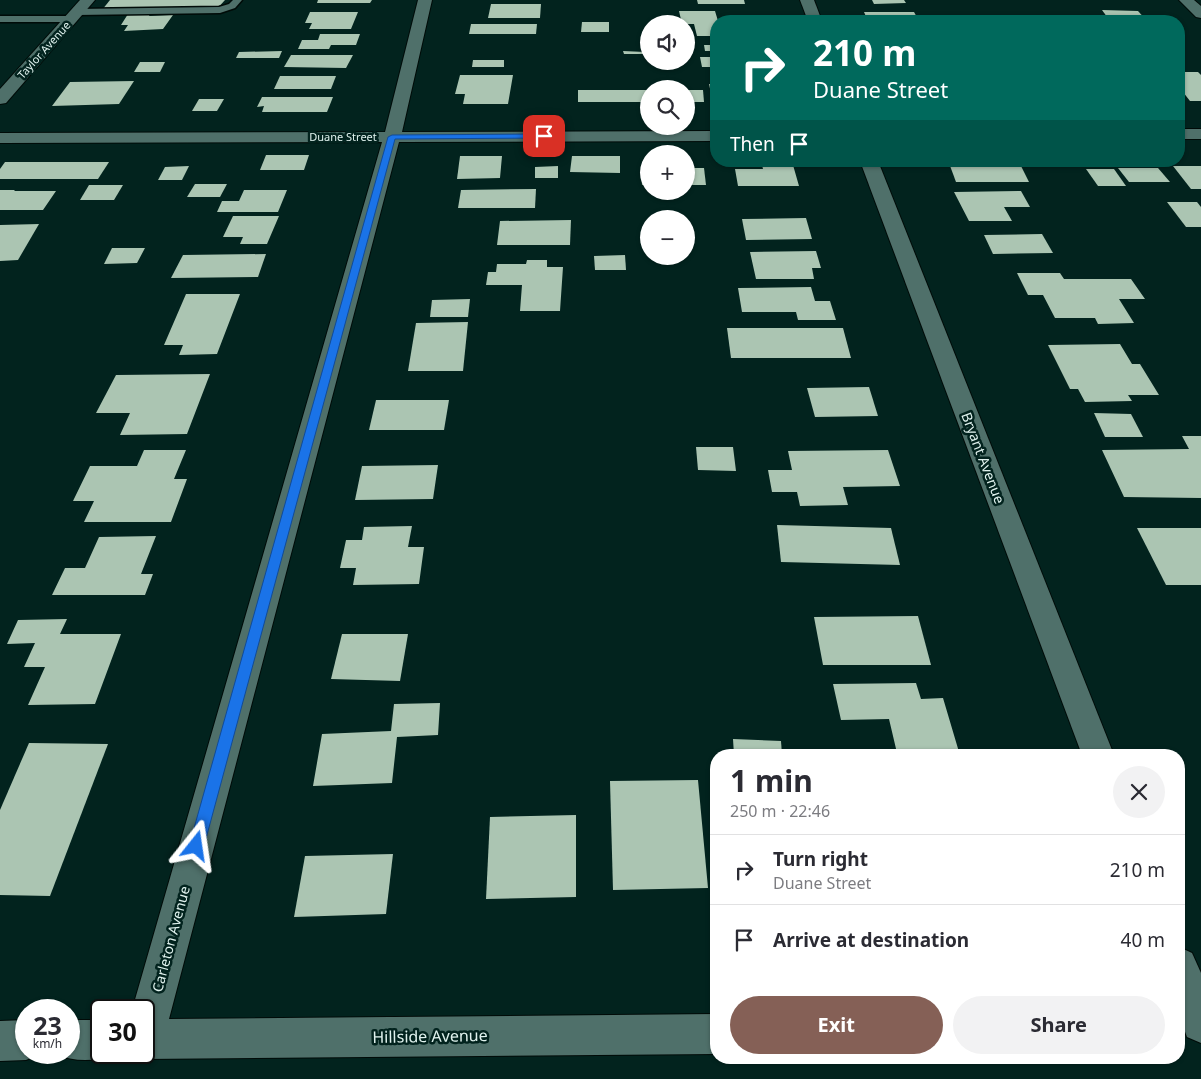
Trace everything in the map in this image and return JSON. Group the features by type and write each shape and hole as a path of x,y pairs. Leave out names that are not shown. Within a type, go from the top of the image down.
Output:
{"street":[{"name":"Carleton Avenue","path":"155,999 392,137 425,0"},
{"path":"806,0 812,15"},
{"path":"1186,0 1201,14"},
{"name":"Taylor Avenue","path":"0,99 79,10"},
{"path":"1185,134 1201,134"},
{"name":"Duane Street","path":"0,138 710,136"},
{"name":"Bryant Avenue","path":"871,167 1096,749"},
{"path":"1185,982 1201,1023"},
{"path":"1185,1030 1201,1030"},
{"name":"Hillside Avenue","path":"155,1039 710,1034"},
{"path":"0,1041 15,1040"}],"lane":[{"path":"0,19 79,10 220,10 232,6 238,0"}],"building":[{"path":"110,0 225,0 216,10 102,10"},
{"path":"318,0 372,0 370,3 317,3"},
{"path":"697,0 744,0 745,4 698,4"},
{"path":"872,0 904,0 906,3 874,4"},
{"path":"491,4 541,4 540,18 488,18"},
{"path":"1102,10 1138,11 1142,15 1106,15"},
{"path":"679,11 715,11 716,15 710,15 710,36 697,36 695,15 680,15"},
{"path":"310,12 358,12 351,29 309,29 312,23 305,23"},
{"path":"864,12 914,12 916,15 865,15"},
{"path":"128,14 150,14 149,16 173,15 163,29 124,31 128,25 121,25"},
{"path":"582,22 609,22 609,32 581,32"},
{"path":"471,24 537,24 536,34 469,34"},
{"path":"320,34 360,34 356,45 331,45 329,49 298,49 302,40 318,40"},
{"path":"704,45 710,45 710,51 705,51"},
{"path":"282,51 279,58 236,58 239,52"},
{"path":"623,51 640,52 640,54 624,54"},
{"path":"291,55 353,55 346,68 284,67"},
{"path":"700,57 710,57 710,67 702,67"},
{"path":"473,60 504,60 504,67 472,67"},
{"path":"140,62 165,62 160,72 134,72"},
{"path":"1185,72 1198,72 1201,75 1201,101 1190,101 1185,95"},
{"path":"460,75 513,75 508,104 463,104 465,94 455,94"},
{"path":"280,76 336,76 331,89 274,89"},
{"path":"134,81 119,104 52,106 70,82"},
{"path":"578,90 640,90 640,102 578,102"},
{"path":"695,90 703,90 704,102 695,102"},
{"path":"262,97 333,97 327,112 262,112 264,106 257,107"},
{"path":"199,99 224,99 217,111 192,111"},
{"path":"266,155 309,155 304,170 260,170"},
{"path":"460,156 502,156 500,178 457,179"},
{"path":"572,156 620,156 620,173 570,172"},
{"path":"5,162 109,162 98,179 0,179 0,169"},
{"path":"189,166 182,180 158,180 165,167"},
{"path":"558,166 558,178 535,178 535,167"},
{"path":"1201,166 1201,189 1191,189 1174,167"},
{"path":"762,167 794,167 799,186 738,186 735,169 763,169"},
{"path":"950,167 1022,167 1029,182 956,182"},
{"path":"695,168 704,168 706,185 695,185"},
{"path":"1118,168 1158,168 1170,182 1129,182"},
{"path":"1086,169 1114,169 1126,186 1098,186"},
{"path":"195,184 227,184 220,197 187,197"},
{"path":"89,185 123,185 114,200 80,200"},
{"path":"536,189 535,208 458,208 461,190"},
{"path":"0,190 56,191 43,210 0,210"},
{"path":"244,190 287,190 278,212 217,212 222,201 239,201"},
{"path":"1021,191 1030,207 1004,207 1012,221 969,221 954,192"},
{"path":"1167,202 1197,202 1201,207 1201,227 1186,227"},
{"path":"233,216 279,216 267,244 240,244 243,237 223,237"},
{"path":"806,218 812,239 746,240 742,219"},
{"path":"571,220 570,245 497,245 500,221"},
{"path":"39,224 18,260 0,261 0,225"},
{"path":"1042,234 1053,253 993,254 984,235"},
{"path":"112,248 145,248 137,263 104,264"},
{"path":"816,251 821,268 812,268 814,279 756,279 750,252"},
{"path":"266,254 258,277 171,278 183,255"},
{"path":"625,255 626,270 595,270 594,256"},
{"path":"527,260 547,260 547,267 563,267 560,311 520,311 522,285 486,285 488,272 496,272 497,264 526,264"},
{"path":"1017,273 1060,273 1064,279 1131,279 1145,299 1119,299 1134,323 1098,324 1095,318 1055,318 1043,295 1028,295"},
{"path":"811,287 815,301 830,301 836,320 798,320 796,312 742,312 738,288"},
{"path":"186,294 240,294 217,354 179,355 183,345 164,345"},
{"path":"470,299 468,317 430,317 432,300"},
{"path":"468,322 463,371 408,371 416,323"},
{"path":"727,328 843,328 851,358 731,358"},
{"path":"1120,344 1132,364 1140,364 1159,395 1128,395 1132,401 1085,402 1078,389 1070,389 1048,345"},
{"path":"210,374 187,434 120,435 130,413 96,413 116,375"},
{"path":"869,387 878,416 815,417 807,388"},
{"path":"376,400 449,400 444,430 369,430"},
{"path":"1094,413 1131,414 1143,437 1105,437"},
{"path":"1182,436 1201,436 1201,498 1124,497 1102,450 1189,449"},
{"path":"696,447 733,447 736,471 698,470"},
{"path":"144,450 186,450 174,479 187,479 171,522 84,522 94,501 73,501 90,466 137,466"},
{"path":"888,450 900,486 843,487 848,505 800,506 797,492 772,492 768,470 792,470 788,451"},
{"path":"438,465 433,499 355,500 362,466"},
{"path":"777,525 891,528 900,565 781,562"},
{"path":"412,526 408,547 424,547 419,584 353,585 356,568 340,568 346,540 362,540 364,527"},
{"path":"1137,528 1201,528 1201,585 1166,585"},
{"path":"156,536 141,574 153,574 145,595 52,595 65,568 85,568 99,537"},
{"path":"918,616 931,665 823,665 814,617"},
{"path":"67,619 60,634 121,634 95,704 28,705 45,667 24,667 35,643 7,644 18,620"},
{"path":"342,634 408,634 400,681 331,679"},
{"path":"916,683 921,699 943,698 958,749 896,749 889,719 841,720 833,684"},
{"path":"440,703 438,735 397,737 392,783 313,786 322,734 391,731 394,704"},
{"path":"733,739 781,741 782,749 734,749"},
{"path":"29,743 108,744 50,896 0,895 0,810"},
{"path":"698,780 708,888 613,890 610,781"},
{"path":"576,815 576,897 486,899 490,817"},
{"path":"393,854 386,914 294,917 305,856"}],"route":[{"path":"196,846 392,137 544,136"}]}
